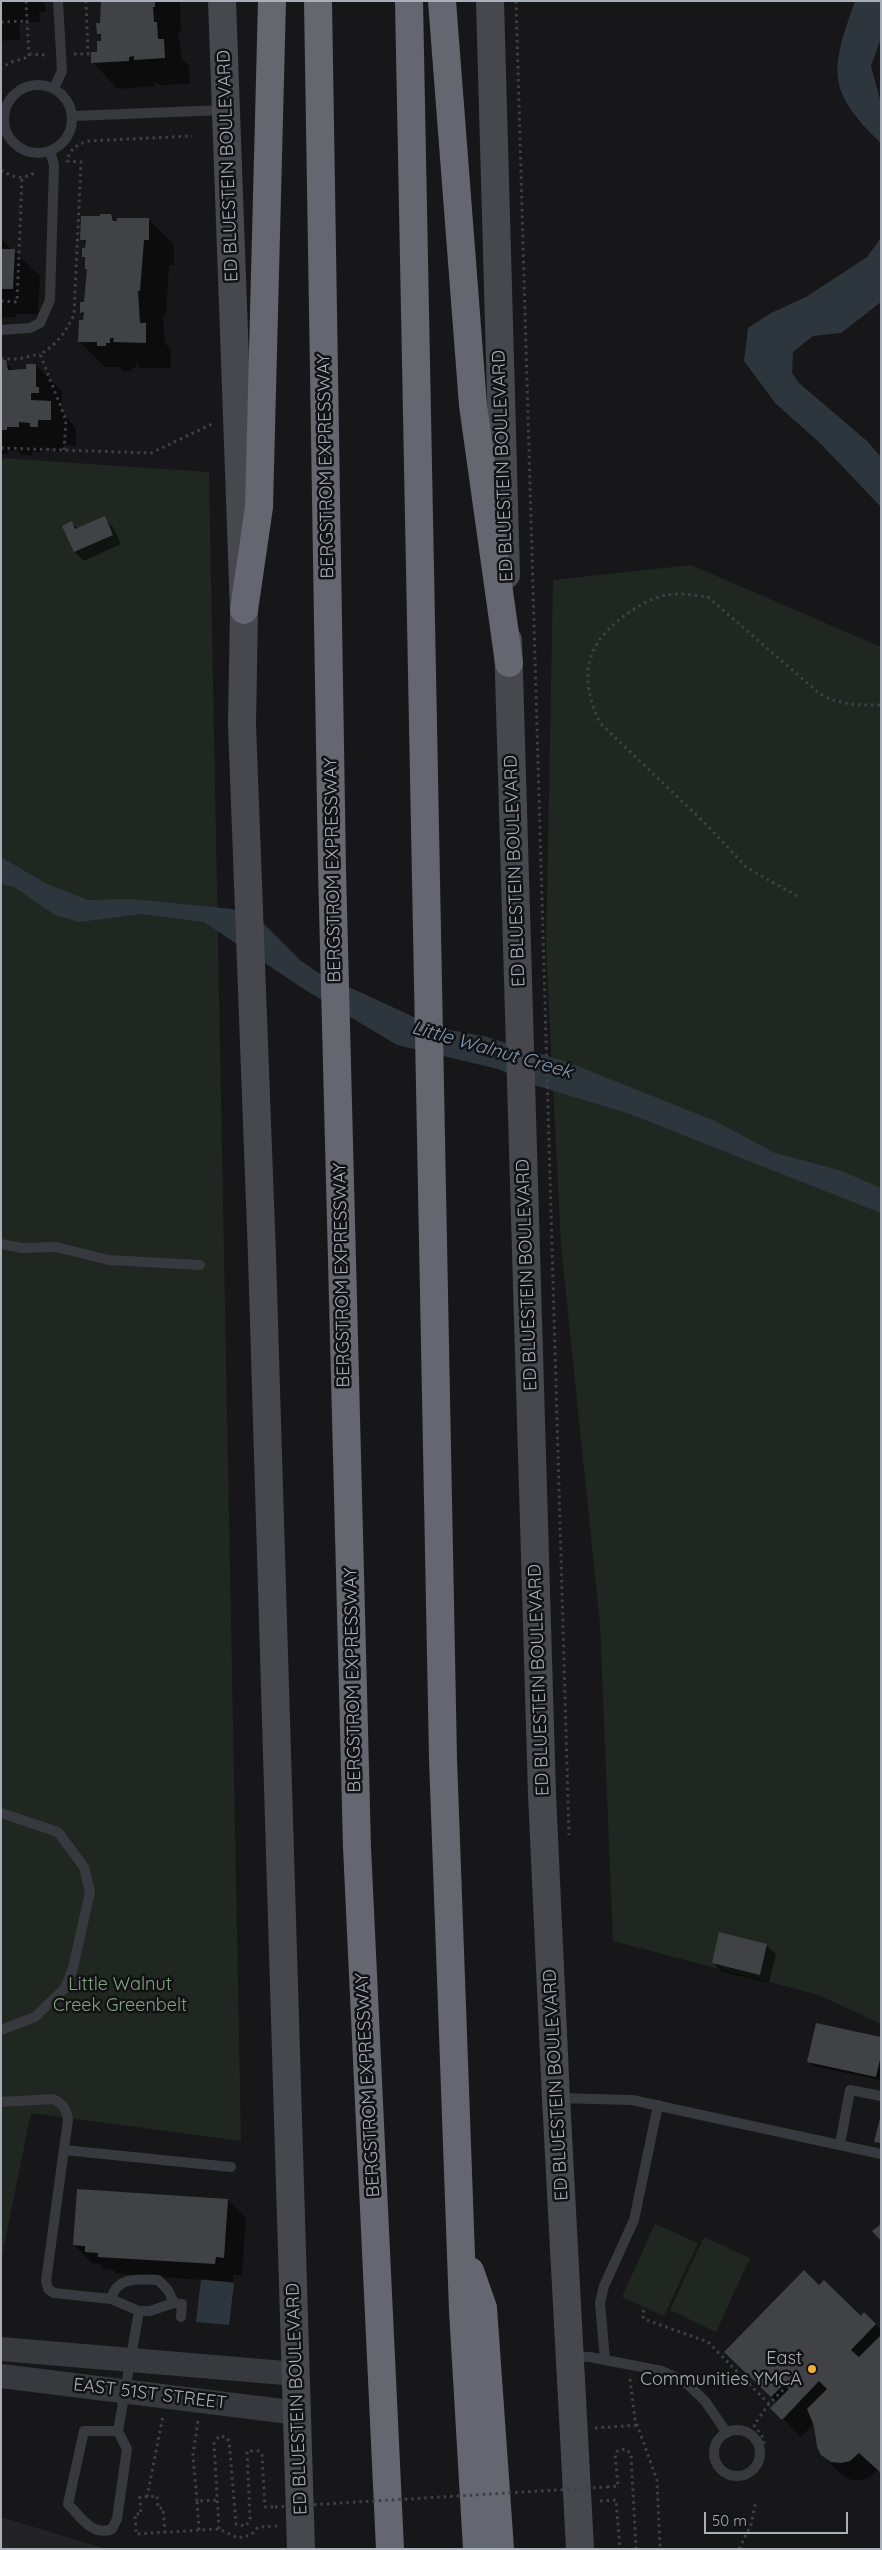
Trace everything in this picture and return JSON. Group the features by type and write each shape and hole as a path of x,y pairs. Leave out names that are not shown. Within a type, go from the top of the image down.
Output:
{"highway":[{"path":"244,610 259,507 272,1"},
{"name":"BERGSTROM EXPRESSWAY","path":"318,1 332,868 357,1848 390,2549"},
{"path":"409,1 420,466 426,933 443,1758 460,2244 477,2549"},
{"path":"442,1 472,405 509,663"},
{"path":"460,2244 483,2308 500,2549"}],"main road":[{"name":"ED BLUESTEIN BOULEVARD","path":"222,1 244,610 242,724 262,1256 301,2549"},
{"name":"ED BLUESTEIN BOULEVARD","path":"490,1 542,1784 556,2098 580,2549"}],"street":[{"name":"EAST 51ST STREET","path":"1,2349 296,2374"},
{"path":"156,2362 158,2404"},
{"name":"EAST 51ST STREET","path":"1,2376 126,2391 158,2404 298,2413"}],"lane":[{"path":"54,88 62,71 58,1"},
{"path":"43,84 54,88 64,95 70,105 73,116 67,137 60,146 50,151 39,153 18,147 8,134 3,119 5,107 20,89 31,85 43,84"},
{"path":"73,116 225,110"},
{"path":"1,330 30,328 40,323 50,300 54,165 50,151"},
{"path":"1,1244 22,1248 56,1247 109,1260 200,1265"},
{"path":"1,1813 58,1832 84,1868 90,1892 73,1968 65,1988 35,2017 1,2030"},
{"path":"840,2144 850,2090 881,2096"},
{"path":"556,2098 632,2100 881,2154"},
{"path":"1,2102 53,2099 61,2102 67,2110 68,2120 46,2281 48,2289 54,2293 112,2299 139,2311 150,2311 174,2303 182,2304 181,2317"},
{"path":"605,2360 600,2303 604,2286 634,2220 658,2105"},
{"path":"64,2150 231,2167"},
{"path":"112,2299 113,2292 122,2282 134,2278 158,2280 168,2290 174,2303"},
{"path":"118,2431 84,2431 68,2504 94,2530 103,2532 112,2529 118,2510 128,2449 118,2431 139,2311"},
{"path":"570,2356 662,2370 684,2381 705,2400 726,2433"},
{"path":"741,2431 748,2433 758,2444 760,2459 752,2471 746,2475 730,2475 718,2466 714,2452 721,2438 726,2433 741,2431"}],"path":[{"path":"1,68 11,62 29,57 26,1"},
{"path":"73,54 88,54 86,1"},
{"path":"516,1 569,1836"},
{"path":"1,22 27,21"},
{"path":"28,54 46,55"},
{"path":"1,359 18,359 40,354 49,349 62,336 74,315 81,162 67,161 69,154 77,144 88,141 192,136"},
{"path":"1,170 22,178 27,178 37,171"},
{"path":"1,301 17,302 22,178"},
{"path":"40,354 66,420 64,450"},
{"path":"1,448 151,453 212,424"},
{"path":"797,896 746,867 708,826 600,722 590,701 588,676 591,651 607,628 636,607 662,596 684,594 708,597 820,694 834,702 852,705 881,705"},
{"path":"644,2310 644,2319 708,2342 769,2404"},
{"path":"630,2366 632,2400 637,2425 657,2480 660,2549"},
{"path":"763,2450 764,2439 754,2425 769,2404 787,2386"},
{"path":"147,2497 158,2404"},
{"path":"199,2416 193,2455 199,2530"},
{"path":"593,2420 594,2438"},
{"path":"594,2428 637,2425"},
{"path":"219,2529 214,2441 222,2435 228,2438 230,2443 236,2524 246,2526 250,2519 247,2451 260,2452 262,2455 265,2507 275,2507 618,2486 615,2454 618,2450 626,2449 631,2454 636,2549"},
{"path":"598,2483 600,2511"},
{"path":"165,2532 163,2508 158,2508 157,2496 140,2497 141,2514 135,2514 136,2534 219,2529 238,2538 251,2535 258,2527 280,2526"},
{"path":"197,2501 216,2500"},
{"path":"600,2501 616,2500 620,2549"},
{"path":"739,2549 752,2525 756,2500"}],"shaded area":[{"path":"1,2517 106,2549 1,2549"}],"green space":[{"name":"Little Walnut Creek Greenbelt","path":"1,458 209,472 241,2141 31,2113 1,2261"},
{"path":"691,565 881,647 881,2024 819,1995 613,1941 600,1625 561,1245 546,950 553,580"},
{"path":"655,2224 698,2243 664,2316 622,2297"},
{"path":"704,2237 750,2258 716,2332 670,2310"}],"water":[{"path":"855,1 881,1 881,38 871,66 881,103 881,143 850,108 842,93 838,78 841,44"},
{"path":"881,238 881,302 841,333 813,336 793,352 792,373 799,383 867,441 881,457 881,507 820,443 776,404 744,361 748,328 771,313 806,297 867,257"},
{"name":"Little Walnut Creek","path":"1,857 47,884 88,900 133,899 232,909 264,924 300,960 317,972 435,1027 487,1037 567,1062 715,1121 775,1153 839,1170 881,1188 881,1213 627,1113 534,1085 498,1069 397,1045 302,988 204,922 142,914 79,922 55,915 14,887 1,884"},
{"path":"201,2279 234,2283 229,2325 196,2322"}],"building":[{"path":"101,1 155,1 155,7 153,7 154,22 157,22 158,39 164,39 165,58 134,60 134,56 129,57 129,61 91,63 91,52 97,52 97,41 101,41 101,34 97,34 96,23 100,23"},
{"path":"100,214 111,214 113,221 117,221 117,218 149,218 149,240 144,240 140,291 138,291 140,323 146,323 146,343 113,342 114,338 110,338 110,343 106,343 106,346 97,346 97,342 78,342 79,320 83,320 84,312 80,313 80,302 84,302 87,269 85,269 85,257 82,257 82,248 85,248 86,240 80,240 81,216 100,216"},
{"path":"2,249 15,249 13,289 1,289"},
{"path":"1,360 6,360 8,370 26,369 26,364 36,364 36,387 39,387 39,393 31,393 31,400 51,401 51,420 38,420 38,427 30,427 30,423 19,422 19,427 7,427 7,430 1,430"},
{"path":"105,516 113,535 74,552 62,526 72,521 75,529"},
{"path":"719,1932 767,1944 760,1975 712,1963"},
{"path":"816,2023 881,2037 881,2055 876,2077 807,2062"},
{"path":"881,2114 881,2143 874,2142"},
{"path":"77,2189 228,2199 224,2258 216,2257 215,2264 98,2257 98,2253 85,2252 85,2246 73,2245"},
{"path":"881,2224 881,2241 872,2231"},
{"name":"East Communities YMCA","path":"804,2270 819,2285 824,2280 861,2316 864,2312 876,2324 851,2350 859,2357 881,2335 881,2473 859,2453 850,2461 841,2463 831,2462 821,2455 817,2447 814,2426 807,2409 827,2389 819,2381 782,2420 770,2408 789,2389 784,2384 771,2397 724,2352"}],"place":[{"name":"East Communities YMCA","path":"812,2369"}]}
